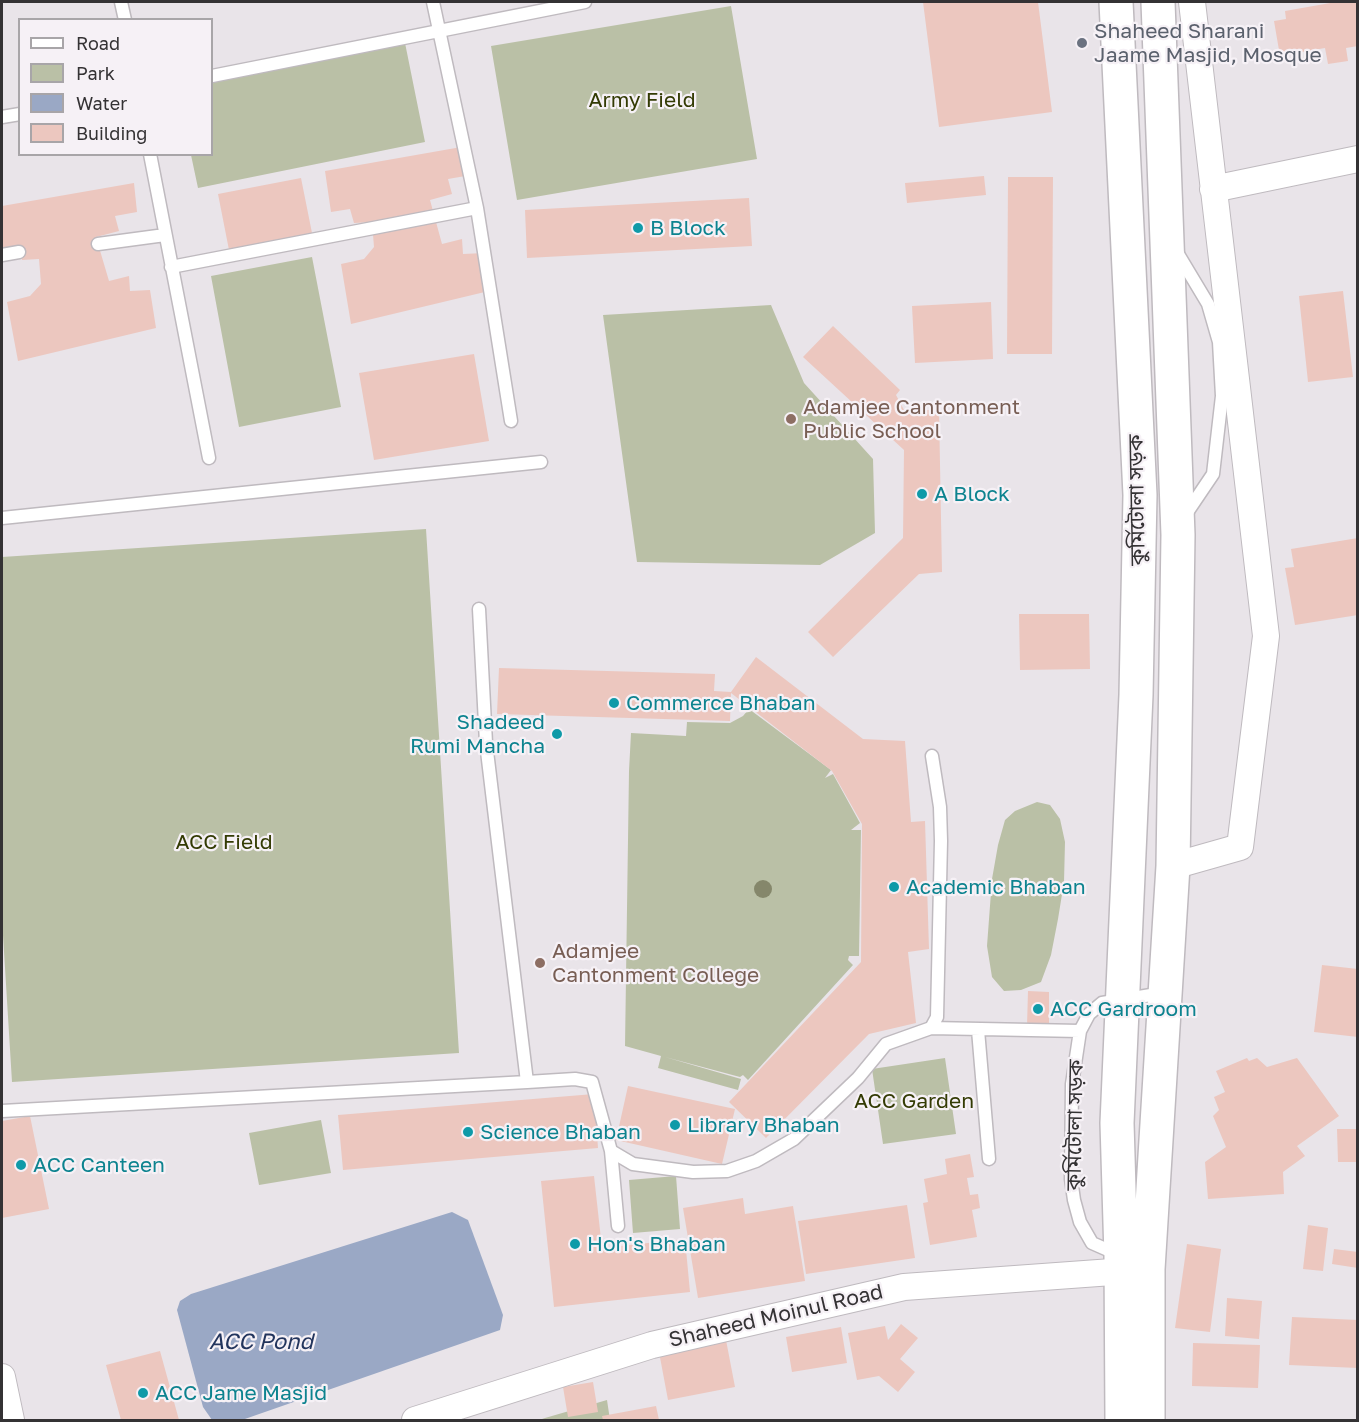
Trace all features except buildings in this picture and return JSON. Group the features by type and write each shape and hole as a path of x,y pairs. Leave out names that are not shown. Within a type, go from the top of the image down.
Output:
{"main road":[{"name":"কুর্মিটোলা সড়ক","path":"1116,2 1140,495 1136,695 1124,999 1116,1123 1148,1420"},
{"name":"কুর্মিটোলা সড়ক","path":"1122,1420 1130,1265 1166,992 1173,866 1178,535 1158,2"}],"street":[{"path":"1173,866 1240,847 1266,636 1192,2"},
{"path":"1213,189 1358,159"},
{"name":"Shaheed Moinul Road","path":"415,1420 652,1345 904,1287 1130,1265"},
{"path":"2,1377 11,1420"}],"lane":[{"path":"121,2 125,18"},
{"path":"434,2 477,208 511,421"},
{"path":"213,76 585,2"},
{"path":"2,117 18,114"},
{"path":"150,156 209,458"},
{"path":"171,267 477,208"},
{"name":"কুর্মিটোলা সড়ক","path":"1167,212 1180,261 1208,304 1219,342 1222,396 1213,474 1187,511 1178,535"},
{"path":"98,244 165,235"},
{"path":"2,255 19,252"},
{"path":"2,518 541,462"},
{"path":"479,609 486,743 527,1082"},
{"path":"931,1028 937,1017 940,918 940,807 932,756"},
{"name":"কুর্মিটোলা সড়ক","path":"1130,1265 1092,1243 1080,1222 1071,1179 1072,1084 1080,1031 1089,1014 1102,1003 1166,992"},
{"path":"611,1151 633,1164 693,1172 727,1172 753,1162 794,1139 858,1078 886,1044 931,1028 1080,1031"},
{"path":"978,1030 989,1159"},
{"path":"2,1111 575,1079 592,1082 611,1151 618,1226"}],"green space":[{"name":"Army Field","path":"731,6 757,159 517,200 491,46"},
{"path":"404,38 425,142 198,188 191,156 213,156 213,76"},
{"path":"312,257 341,407 239,427 211,276"},
{"path":"771,305 804,383 873,459 875,533 820,565 637,562 603,315"},
{"name":"ACC Field","path":"426,529 459,1053 12,1082 2,919 2,557"},
{"path":"749,709 831,770 825,778 833,774 860,823 851,830 861,830 859,956 849,956 848,960 853,965 748,1080 743,1075 740,1077 665,1057 741,1079 738,1090 658,1068 661,1056 625,1046 629,771 631,733 686,736 687,722 730,723 743,716"},
{"path":"1037,802 1050,805 1060,819 1065,842 1064,882 1058,919 1051,955 1041,982 1021,990 1004,991 992,977 987,946 992,879 1005,820 1015,811"},
{"name":"ACC Garden","path":"945,1058 956,1134 883,1144 872,1069"},
{"path":"321,1120 331,1173 259,1185 249,1133"},
{"path":"676,1176 680,1229 633,1233 629,1180"},
{"path":"607,1400 610,1420 539,1420 545,1418"}],"water":[{"name":"ACC Pond","path":"452,1212 468,1220 503,1315 500,1330 242,1420 212,1420 203,1407 177,1310 180,1301 191,1294"}],"place":[{"name":"Shaheed Sharani Jaame Masjid, Mosque","path":"1082,43"},
{"name":"B Block","path":"638,228"},
{"name":"Adamjee Cantonment Public School","path":"791,419"},
{"name":"A Block","path":"922,494"},
{"name":"Commerce Bhaban","path":"614,703"},
{"name":"Shadeed Rumi Mancha","path":"557,734"},
{"name":"Academic Bhaban","path":"894,887"},
{"name":"Adamjee Cantonment College","path":"540,963"},
{"name":"ACC Gardroom","path":"1038,1009"},
{"name":"Library Bhaban","path":"675,1125"},
{"name":"Science Bhaban","path":"468,1132"},
{"name":"ACC Canteen","path":"21,1165"},
{"name":"Hon's Bhaban","path":"575,1244"},
{"name":"ACC Jame Masjid","path":"143,1393"}]}
